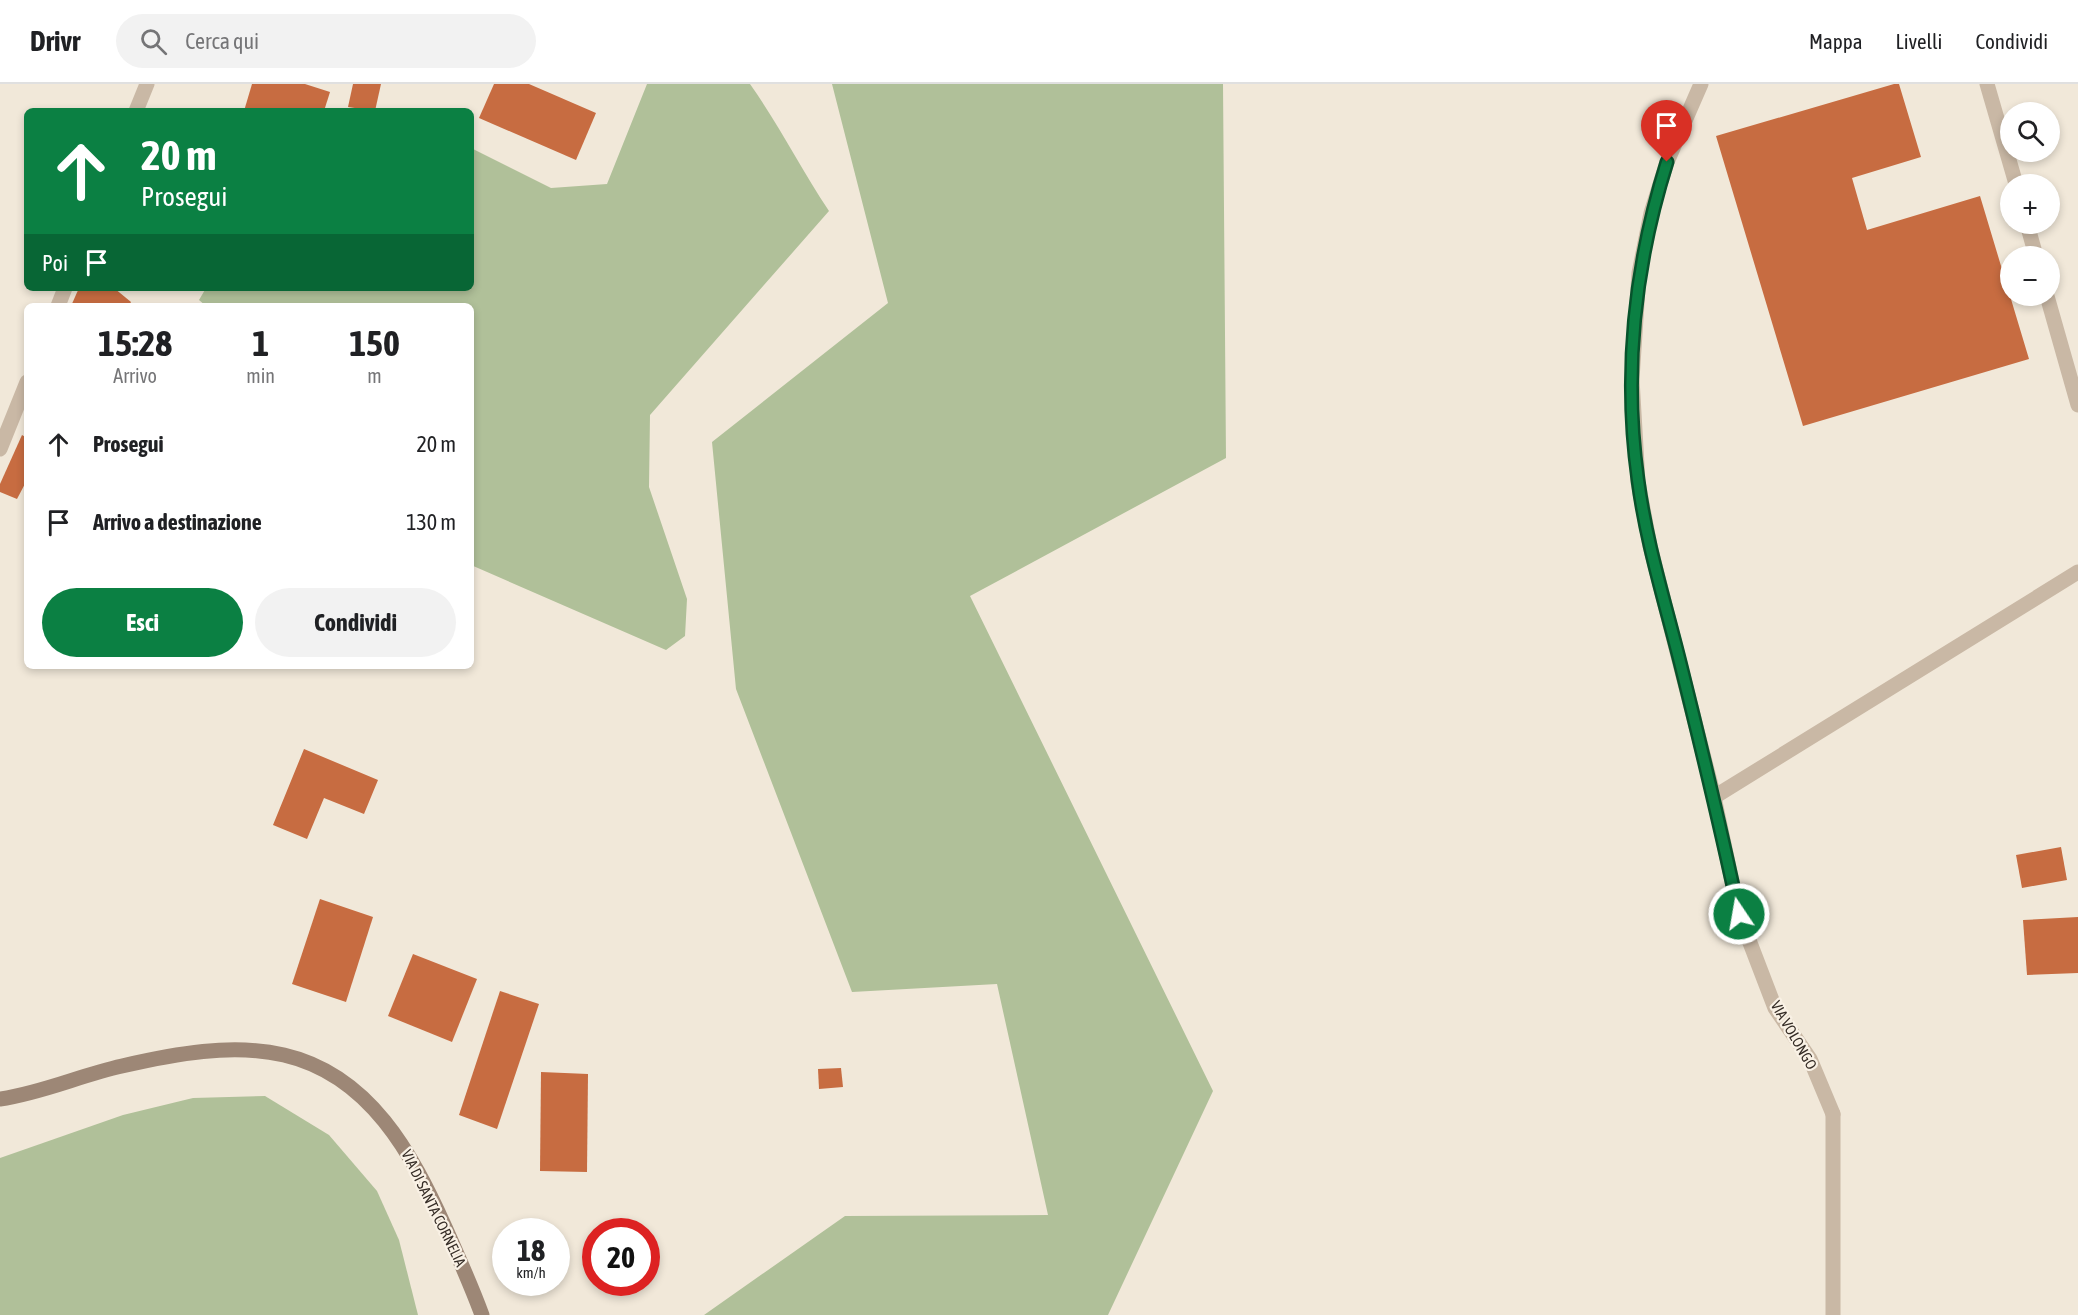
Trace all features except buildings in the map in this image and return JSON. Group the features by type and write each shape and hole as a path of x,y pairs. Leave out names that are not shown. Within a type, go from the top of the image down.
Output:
{"street":[{"path":"137,108 147,84"},
{"name":"VIA VOLONGO","path":"1701,84 1679,129 1651,213 1640,273 1633,340 1632,413 1638,482 1650,546 1714,797 1739,914 1775,1008 1810,1059 1833,1114 1833,1315"},
{"path":"1988,84 2013,174"},
{"path":"2050,306 2078,405"},
{"path":"0,449 24,389"},
{"path":"1714,797 2078,572"},
{"name":"VIA DI SANTA CORNELIA","path":"0,1099 45,1089 120,1066 197,1053 254,1051 285,1055 307,1063 345,1082 360,1094 403,1143 425,1183 482,1315"}],"green space":[{"path":"647,84 750,84 829,211 650,415 649,487 687,599 685,636 666,650 474,566 474,303 202,303 199,300 204,291 474,291 474,150 551,188 607,184"},
{"path":"832,84 1223,84 1226,458 970,596 1213,1091 1108,1315 704,1315 845,1216 1048,1215 997,984 852,992 736,689 712,442 888,303"},
{"path":"265,1096 329,1135 377,1191 399,1240 418,1315 0,1315 0,1158 123,1115 193,1098"}],"route":[{"path":"1667,162 1651,213 1640,273 1633,340 1632,413 1638,482 1650,546 1714,797 1739,914"}]}
